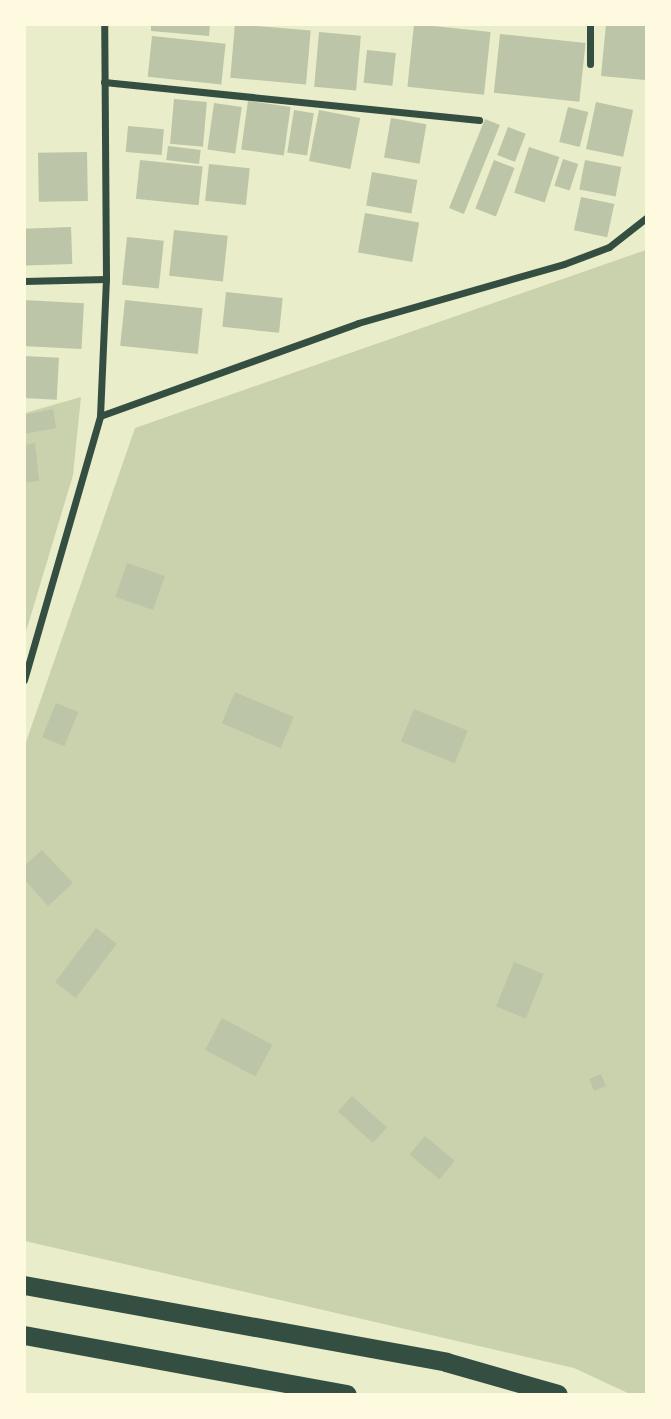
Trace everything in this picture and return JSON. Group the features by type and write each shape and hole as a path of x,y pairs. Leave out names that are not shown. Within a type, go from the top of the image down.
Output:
{"highway":[{"path":"24,1285 446,1362 558,1395"},
{"path":"24,1335 348,1395"}],"street":[{"path":"24,680 100,416 106,279 104,24"},
{"path":"590,24 590,64"},
{"path":"104,82 479,120"},
{"path":"100,416 358,323 564,264 609,247 646,218"},
{"path":"24,281 106,279"}],"green space":[{"path":"646,250 646,1394 630,1394 574,1368 25,1241 25,745 135,428"},
{"path":"81,397 73,475 25,635 25,413"}],"building":[{"path":"151,24 210,24 209,36 151,31"},
{"path":"235,24 311,31 306,84 230,78"},
{"path":"414,24 491,32 484,95 407,87"},
{"path":"606,24 646,24 645,80 601,76"},
{"path":"319,32 361,36 356,90 314,87"},
{"path":"500,34 586,43 579,102 494,93"},
{"path":"152,36 226,44 221,85 148,77"},
{"path":"367,50 396,53 392,86 364,83"},
{"path":"174,99 207,102 203,147 170,144"},
{"path":"248,101 291,107 284,156 241,150"},
{"path":"596,102 633,110 623,157 586,149"},
{"path":"214,103 242,107 235,153 207,150"},
{"path":"568,107 588,112 580,147 559,142"},
{"path":"294,110 314,113 307,156 287,152"},
{"path":"319,110 360,118 350,169 309,161"},
{"path":"391,118 426,124 420,164 384,157"},
{"path":"485,119 500,125 464,214 449,208"},
{"path":"128,126 164,129 162,155 126,152"},
{"path":"508,127 526,134 515,162 497,155"},
{"path":"168,146 201,150 199,164 166,160"},
{"path":"529,147 559,157 545,203 514,193"},
{"path":"87,152 88,201 39,202 38,153"},
{"path":"563,159 578,164 570,191 554,186"},
{"path":"140,160 203,167 199,205 136,199"},
{"path":"494,160 515,168 496,216 475,209"},
{"path":"585,160 621,167 616,197 579,189"},
{"path":"209,164 250,168 246,205 205,201"},
{"path":"372,172 417,180 411,213 366,205"},
{"path":"581,197 614,204 607,237 574,230"},
{"path":"365,213 419,223 412,262 358,252"},
{"path":"71,227 72,264 25,266 24,229"},
{"path":"174,230 228,236 223,281 169,276"},
{"path":"127,237 164,241 159,289 122,285"},
{"path":"226,292 283,298 279,333 222,327"},
{"path":"24,300 84,303 82,349 24,346"},
{"path":"125,300 203,308 198,354 120,346"},
{"path":"24,356 59,358 57,400 24,398"},
{"path":"53,409 56,428 24,434 24,415"},
{"path":"35,443 39,481 24,483 24,445"},
{"path":"127,563 165,576 153,610 115,597"},
{"path":"235,692 294,717 281,748 222,723"},
{"path":"56,703 78,712 64,746 42,737"},
{"path":"414,709 468,731 455,763 401,741"},
{"path":"42,850 73,883 48,906 24,879 24,866"},
{"path":"96,928 117,944 76,998 55,982"},
{"path":"514,962 544,974 526,1018 496,1007"},
{"path":"222,1018 272,1045 255,1077 205,1050"},
{"path":"601,1074 606,1086 594,1091 589,1079"},
{"path":"352,1096 387,1127 373,1143 338,1112"},
{"path":"425,1136 455,1161 439,1179 410,1154"}]}
